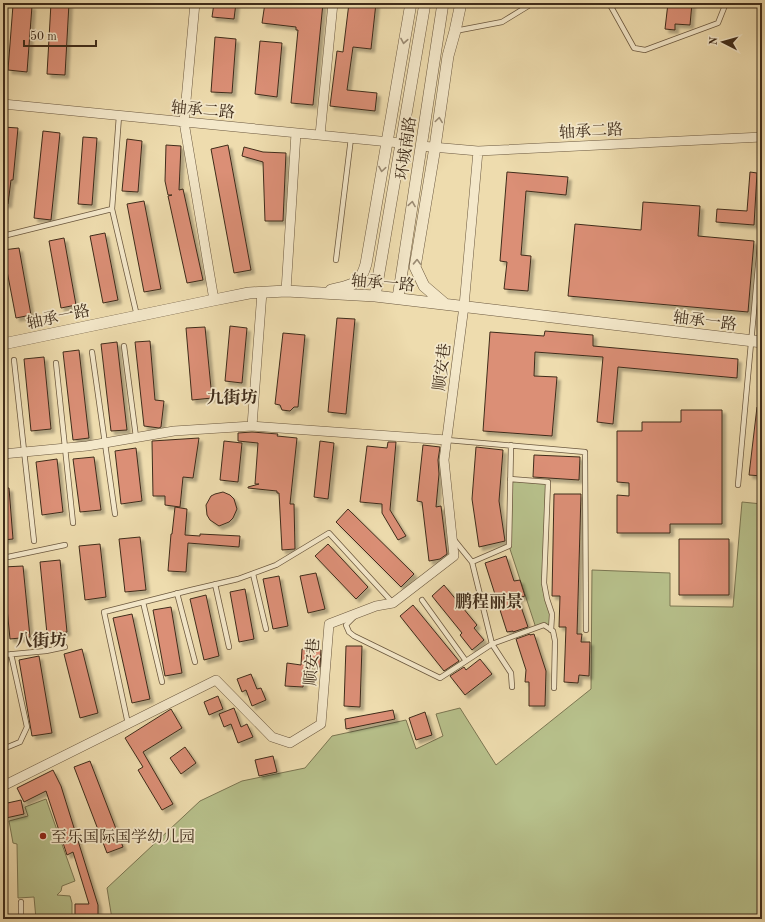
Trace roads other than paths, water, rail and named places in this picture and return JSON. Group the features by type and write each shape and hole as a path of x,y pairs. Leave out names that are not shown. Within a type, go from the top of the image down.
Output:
{"street":[{"path":"195,3 184,122 214,300"},
{"path":"320,135 333,3"},
{"path":"319,293 353,285 363,275 411,3"},
{"name":"环城南路","path":"375,296 424,3"},
{"name":"环城南路","path":"398,298 443,3"},
{"path":"445,304 424,286 415,267 435,147 448,56 461,3"},
{"name":"轴承二路","path":"3,104 400,143"},
{"path":"286,291 296,133"},
{"name":"轴承二路","path":"421,146 478,151 762,137"},
{"name":"顺安巷","path":"3,786 216,680 272,737 290,743 322,724 329,624 376,606 393,604 454,556 444,460 448,440 464,306 478,151"},
{"name":"轴承一路","path":"3,344 249,293 286,291 398,298 757,342"},
{"path":"252,426 262,292"},
{"path":"3,454 104,443 174,430 252,426 448,440"}],"lane":[{"path":"455,31 502,22 533,3"},
{"path":"609,3 634,48 645,50 718,23 726,3"},
{"path":"118,116 112,209 137,316"},
{"path":"336,260 351,138"},
{"path":"3,236 112,209"},
{"path":"738,485 757,342 762,223"},
{"path":"124,346 136,437"},
{"path":"92,352 115,514"},
{"path":"14,360 34,541"},
{"path":"56,363 73,523"},
{"path":"448,440 585,452 586,630"},
{"path":"472,562 508,546 511,445"},
{"path":"510,479 548,482 544,583 552,614 551,630"},
{"path":"128,724 104,612 253,574 276,565 329,533 393,604"},
{"path":"453,538 472,562 492,644 511,674 512,686"},
{"path":"3,558 65,545"},
{"path":"253,574 266,629"},
{"path":"215,584 229,647"},
{"path":"177,593 195,662"},
{"path":"422,600 466,661"},
{"path":"143,602 162,682"},
{"path":"363,611 346,625 349,632 354,636 440,678 492,644 544,625 553,631 555,641 554,688"},
{"path":"7,654 46,651 65,646"},
{"path":"3,693 7,654"},
{"path":"3,749 20,742 27,727 7,654"},
{"path":"21,902 21,919"}],"place":[{"name":"至乐国际国学幼儿园","path":"43,836"}],"district":[{"name":"九街坊","path":"232,397"},
{"name":"鹏程丽景","path":"489,601"},
{"name":"八街坊","path":"41,640"}]}
